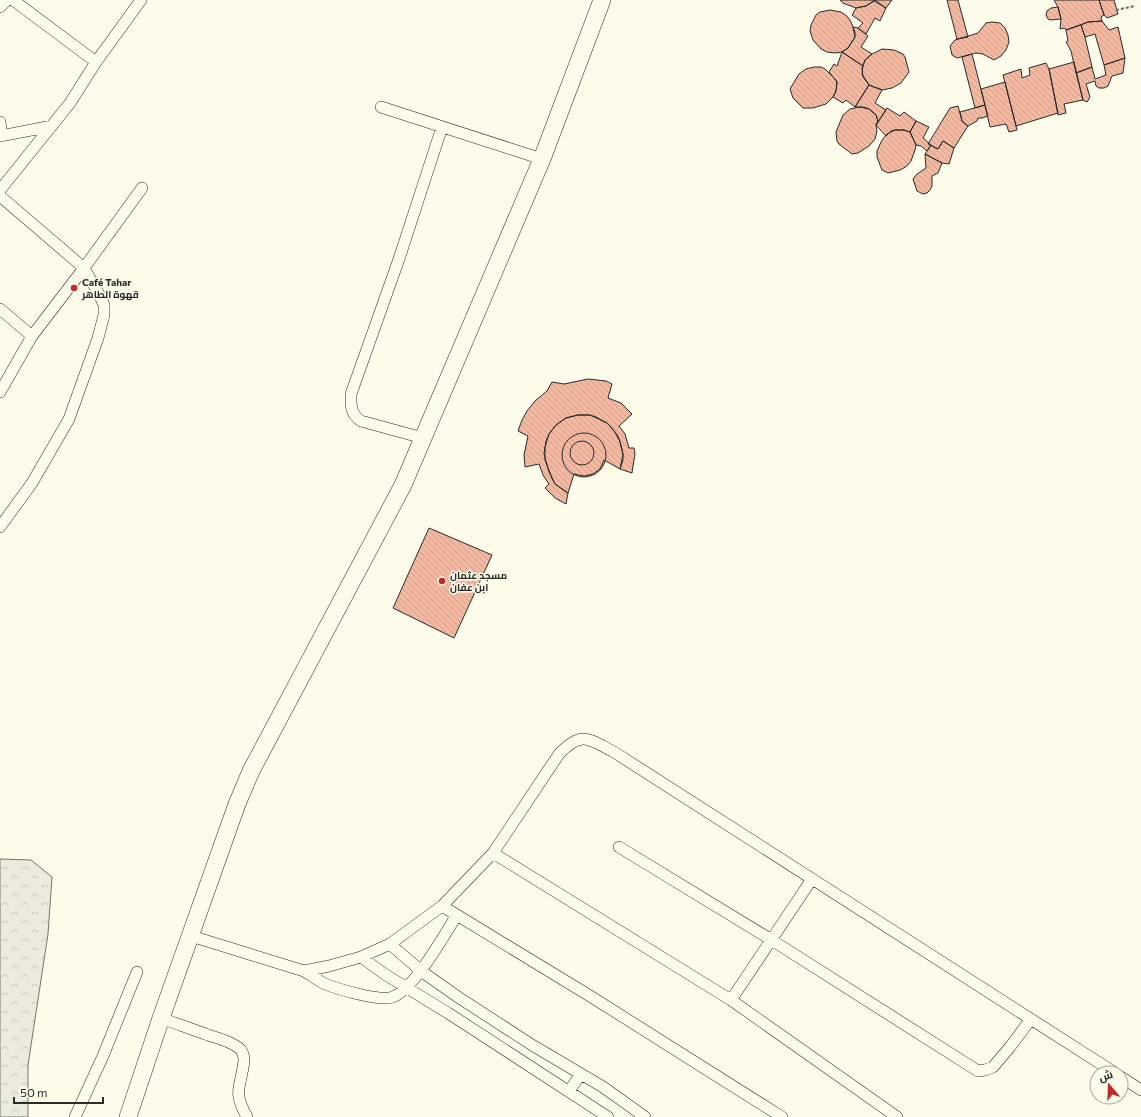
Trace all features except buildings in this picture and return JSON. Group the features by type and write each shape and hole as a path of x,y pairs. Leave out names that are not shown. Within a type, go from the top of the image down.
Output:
{"main road":[{"path":"128,1117 161,1018 237,804 251,771 403,485 542,159 602,0"}],"street":[{"path":"0,8 7,0"},
{"path":"13,0 96,62"},
{"path":"0,190 70,103 96,62 141,0"},
{"path":"381,107 542,159"},
{"path":"0,122 1,136 52,126"},
{"path":"423,438 361,421 354,415 351,405 351,394 399,259 442,127"},
{"path":"0,392 32,336 142,188"},
{"path":"0,196 84,268 104,305 104,314 98,338 69,419 32,484 0,527"},
{"path":"0,309 32,336"},
{"path":"304,971 329,966 360,957 390,944 442,906 493,853 560,754 568,745 577,740 586,738 614,752 1103,1065"},
{"path":"620,847 770,939 978,1071 993,1067 1031,1019"},
{"path":"493,853 730,1000 897,1117"},
{"path":"730,1000 812,879"},
{"path":"442,906 590,996 782,1117"},
{"path":"191,936 304,971 324,983 347,992 382,999 393,997 407,987 421,971 457,915"},
{"path":"390,944 421,971 476,1009 532,1045 603,1087 645,1117"},
{"path":"360,957 608,1117"},
{"path":"75,1117 137,972"},
{"path":"161,1018 227,1041 240,1048 244,1055 244,1062 238,1096 247,1117"},
{"path":"569,1091 581,1074"},
{"path":"1129,1082 1141,1090"}],"path":[{"path":"1116,10 1135,6"}],"green space":[{"path":"0,859 31,860 52,877 48,934 28,1065 28,1117 0,1117"}],"place":[{"name":"Café Tahar قهوة الطاهر","path":"74,288"},
{"name":"مسجد عثمان ابن عفان","path":"442,581"}]}
